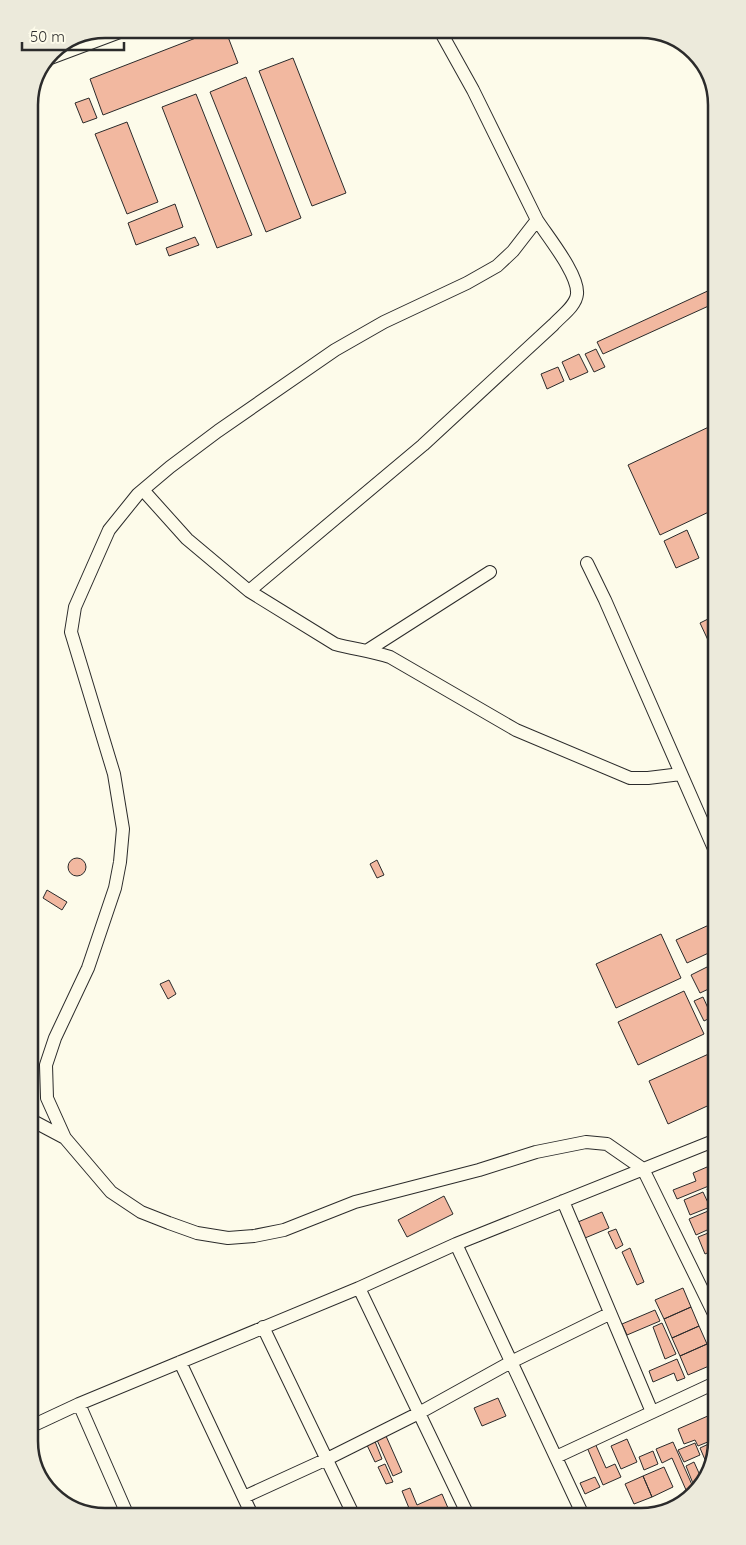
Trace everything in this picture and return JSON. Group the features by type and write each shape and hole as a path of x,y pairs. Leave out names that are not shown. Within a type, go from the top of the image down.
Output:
{"street":[{"path":"59,55 104,38"},
{"path":"249,591 423,445 553,324 573,303 577,294 574,276 537,220 473,90 444,38"},
{"path":"537,220 513,251 497,266 467,283 384,322 335,350 218,431 170,467 144,490 109,530 75,607 71,632 114,774 123,829 115,888 88,968 55,1038 46,1065 47,1098 65,1138 111,1192 141,1212 197,1233 228,1238 254,1236 284,1230 355,1202 479,1170 536,1152 586,1142 607,1144 643,1169 708,1302"},
{"path":"144,490 187,539 249,591 334,644 368,650 390,657 516,730 630,778 681,774"},
{"path":"587,563 606,600 708,835"},
{"path":"368,650 490,572"},
{"path":"38,1124 65,1138"},
{"path":"38,1423 79,1404 359,1288 456,1244 708,1143"},
{"path":"563,1201 609,1314 652,1412"},
{"path":"456,1244 579,1508"},
{"path":"359,1288 465,1508"},
{"path":"244,1497 327,1459 419,1413 511,1362 609,1314"},
{"path":"264,1327 350,1507"},
{"path":"180,1362 249,1507"},
{"path":"556,1457 708,1386"},
{"path":"79,1404 124,1507"}],"building":[{"path":"196,38 228,38 238,63 103,115 90,79"},
{"path":"293,58 346,193 312,206 259,71"},
{"path":"246,77 301,218 266,232 210,92"},
{"path":"196,94 252,235 217,248 162,107"},
{"path":"89,98 97,118 83,123 75,103"},
{"path":"127,122 158,202 127,214 95,134"},
{"path":"175,204 183,227 136,245 128,223"},
{"path":"195,237 199,245 169,256 166,248"},
{"path":"708,291 708,306 603,354 597,342"},
{"path":"596,349 605,367 594,372 585,354"},
{"path":"579,354 588,372 570,380 562,362"},
{"path":"558,367 564,381 547,389 541,374"},
{"path":"708,427 708,512 660,535 628,465"},
{"path":"687,530 699,558 676,568 664,541"},
{"path":"708,619 708,640 700,623"},
{"path":"77,858 85,863 86,867 81,875 77,876 69,871 68,867 73,859"},
{"path":"377,860 384,875 377,878 370,864"},
{"path":"47,890 67,902 62,910 43,898"},
{"path":"708,925 708,953 687,963 676,940"},
{"path":"661,934 681,978 616,1008 596,964"},
{"path":"708,966 708,989 700,993 691,975"},
{"path":"169,980 176,994 168,999 160,984"},
{"path":"684,991 704,1034 638,1065 618,1022"},
{"path":"703,997 708,1008 708,1019 704,1021 694,1001"},
{"path":"708,1054 708,1106 668,1124 649,1081"},
{"path":"708,1167 708,1186 677,1199 673,1190 696,1181 693,1173"},
{"path":"703,1192 708,1203 708,1208 690,1215 684,1200"},
{"path":"444,1196 453,1214 407,1237 398,1220"},
{"path":"708,1211 708,1230 696,1235 689,1219"},
{"path":"602,1212 609,1228 585,1238 578,1222"},
{"path":"616,1229 623,1245 616,1249 608,1232"},
{"path":"708,1233 708,1253 705,1254 698,1237"},
{"path":"630,1248 644,1282 637,1285 622,1252"},
{"path":"683,1288 691,1307 664,1319 655,1300"},
{"path":"691,1307 699,1326 672,1338 664,1319"},
{"path":"655,1310 660,1321 627,1335 622,1324"},
{"path":"662,1323 676,1354 665,1359 653,1327"},
{"path":"699,1326 707,1344 680,1356 672,1338"},
{"path":"707,1344 708,1366 688,1375 680,1356"},
{"path":"677,1359 685,1378 677,1381 674,1373 653,1382 649,1371"},
{"path":"498,1398 506,1416 482,1426 474,1408"},
{"path":"708,1416 708,1442 698,1446 695,1440 684,1444 678,1429"},
{"path":"386,1436 402,1472 393,1476 377,1440"},
{"path":"374,1439 382,1459 375,1462 366,1443"},
{"path":"627,1439 637,1462 621,1469 611,1446"},
{"path":"594,1441 606,1468 615,1464 621,1477 603,1485 586,1445"},
{"path":"673,1442 692,1485 687,1490 672,1458 662,1463 656,1449"},
{"path":"695,1443 700,1455 684,1462 678,1450"},
{"path":"708,1444 705,1460 700,1448"},
{"path":"653,1451 658,1464 644,1470 639,1457"},
{"path":"694,1462 699,1474 693,1484 686,1466"},
{"path":"385,1464 393,1482 386,1484 378,1467"},
{"path":"664,1467 673,1487 652,1497 643,1476"},
{"path":"643,1476 652,1497 634,1504 625,1484"},
{"path":"595,1477 600,1487 585,1494 580,1483"},
{"path":"410,1488 417,1505 442,1494 448,1508 409,1508 402,1491"}]}
